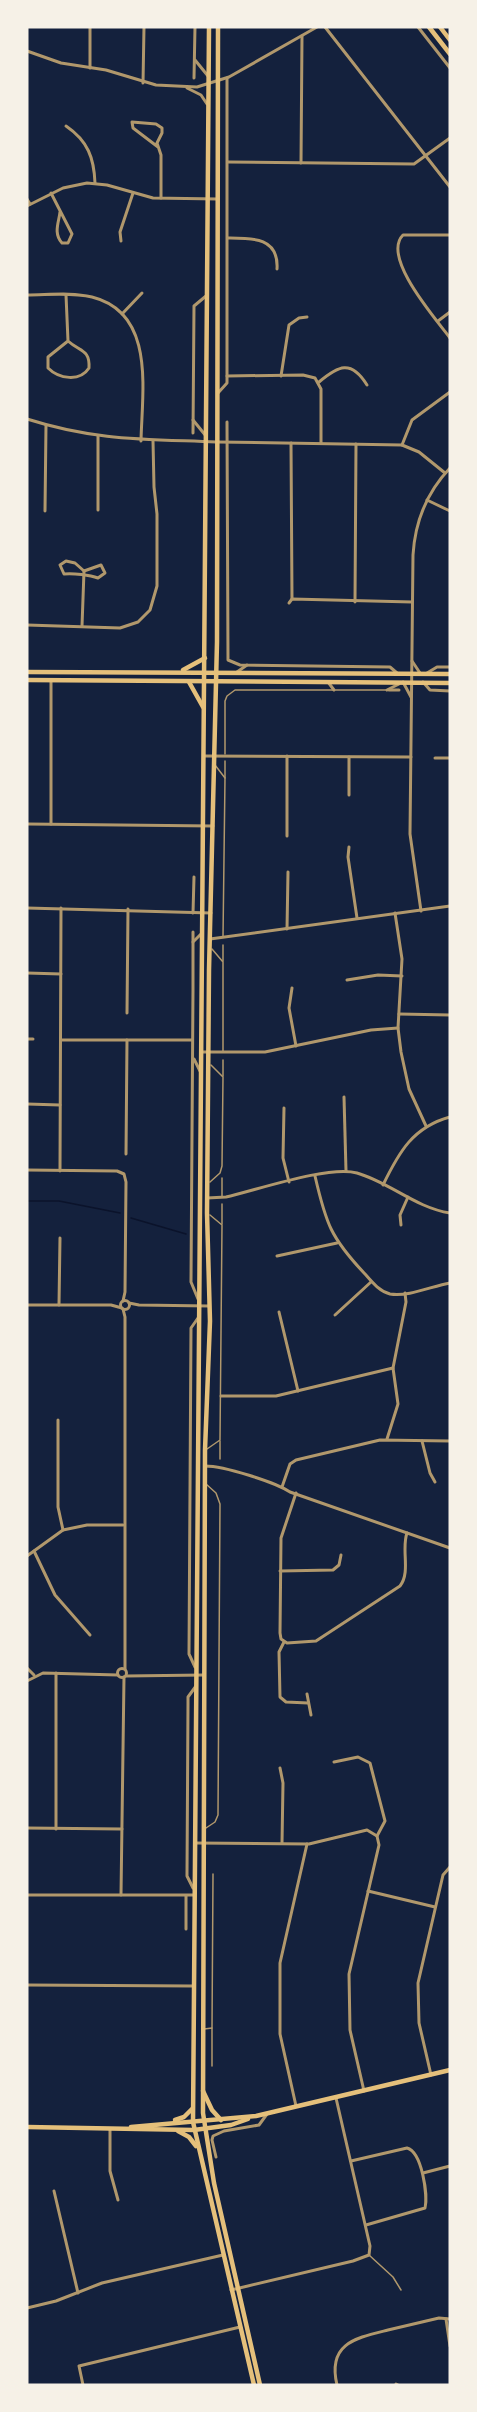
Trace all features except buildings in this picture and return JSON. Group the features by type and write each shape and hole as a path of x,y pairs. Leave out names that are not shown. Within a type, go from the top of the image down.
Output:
{"main road":[{"path":"210,27 199,1095 193,2122 197,2148 254,2385"},
{"path":"218,27 217,672 208,1052 207,1213 210,1306 205,1450 202,2088 204,2129 260,2385"},
{"path":"434,28 450,40"},
{"path":"434,28 450,54"},
{"path":"180,671 205,658"},
{"path":"27,672 450,674"},
{"path":"27,680 450,683"},
{"path":"189,682 204,709"},
{"path":"194,1892 203,1895"},
{"path":"130,2127 267,2115 450,2070"},
{"path":"202,2088 210,2107 221,2120"},
{"path":"169,2122 184,2117 193,2108"},
{"path":"27,2127 130,2127 194,2130 231,2125 256,2116"},
{"path":"175,2130 189,2137 197,2148"}],"street":[{"path":"90,27 90,68"},
{"path":"143,82 144,27"},
{"path":"194,78 195,27"},
{"path":"28,53 61,63 111,71 143,82 187,87 209,85 227,78 317,27"},
{"path":"325,27 450,187"},
{"path":"418,27 450,68"},
{"path":"301,163 302,36"},
{"path":"195,60 209,77"},
{"path":"217,394 226,386 227,376 227,78"},
{"path":"187,87 203,97 209,111"},
{"path":"158,147 133,128 132,122 159,125 162,133 158,141 161,155 161,199"},
{"path":"66,126 80,136 90,151 95,183"},
{"path":"228,162 414,164 450,138"},
{"path":"27,199 28,205 51,193 72,186 95,183 161,199 218,199"},
{"path":"51,193 73,236 66,243 60,242 58,237 57,222 60,212"},
{"path":"121,241 120,232 134,194"},
{"path":"450,235 405,235 399,242 401,267 450,338"},
{"path":"228,238 257,238 267,242 275,252 277,269"},
{"path":"122,314 142,293"},
{"path":"27,295 66,295 98,299 122,314 132,328 141,349 141,441"},
{"path":"66,295 68,341"},
{"path":"193,433 194,306 208,295"},
{"path":"438,321 450,312"},
{"path":"280,376 289,325 299,318 307,317"},
{"path":"68,341 85,351 89,357 89,368 82,376 70,378 52,372 48,368 48,357 68,341"},
{"path":"319,382 335,369 346,367 367,385"},
{"path":"227,376 307,375 319,382 321,443"},
{"path":"402,445 412,420 450,392"},
{"path":"27,419 98,436 141,441 207,439 216,442 402,445 419,452 445,473"},
{"path":"193,419 207,439"},
{"path":"227,422 226,651 229,662 247,665 390,666 398,674"},
{"path":"45,511 46,425"},
{"path":"98,436 98,510"},
{"path":"27,625 120,628 133,624 147,614 155,600 157,514 153,487 153,441"},
{"path":"289,603 292,599 291,443"},
{"path":"355,602 356,444"},
{"path":"421,910 411,840 413,682 410,674 414,538 427,500 450,468"},
{"path":"427,500 450,511"},
{"path":"64,561 71,561 84,571 99,565 105,571 100,578 83,577 73,572 64,574 60,565 64,561"},
{"path":"82,627 84,571"},
{"path":"292,599 412,602"},
{"path":"412,660 423,674 435,668 450,667"},
{"path":"237,672 247,665"},
{"path":"51,680 51,824"},
{"path":"328,682 334,690"},
{"path":"387,690 402,682 411,699"},
{"path":"423,682 430,690 450,691"},
{"path":"387,690 399,690"},
{"path":"204,756 411,758"},
{"path":"287,756 287,836"},
{"path":"349,757 349,795"},
{"path":"435,758 450,758"},
{"path":"27,824 213,826"},
{"path":"349,847 348,857 357,918"},
{"path":"287,929 288,872"},
{"path":"193,913 194,877"},
{"path":"210,939 450,906"},
{"path":"27,908 211,913"},
{"path":"60,1171 61,908"},
{"path":"127,1013 128,909"},
{"path":"395,913 402,976 398,1028 407,1083 426,1126"},
{"path":"193,932 191,1282 198,1299"},
{"path":"193,942 201,934"},
{"path":"27,974 61,974"},
{"path":"347,980 378,975 402,976"},
{"path":"292,988 289,1008 296,1046"},
{"path":"399,1014 450,1015"},
{"path":"200,1052 266,1052 371,1030 398,1028"},
{"path":"27,1040 33,1040"},
{"path":"61,1040 192,1040"},
{"path":"126,1154 127,1040"},
{"path":"192,1057 200,1071"},
{"path":"192,1103 199,1095"},
{"path":"344,1097 346,1171"},
{"path":"27,1104 60,1105"},
{"path":"284,1108 283,1158 289,1182"},
{"path":"383,1185 404,1146 426,1126 450,1117"},
{"path":"27,1170 117,1171 124,1174 125,1292 128,1302 125,1309"},
{"path":"192,1194 199,1198 222,1197 346,1171 383,1185 433,1209 450,1213"},
{"path":"315,1176 326,1220 337,1243 371,1282 389,1293 405,1293 450,1282"},
{"path":"401,1225 400,1215 408,1197"},
{"path":"59,1305 60,1238"},
{"path":"277,1256 337,1243"},
{"path":"335,1315 371,1282"},
{"path":"122,1676 126,1670 123,1656 125,1309 122,1302 125,1292"},
{"path":"387,1439 398,1404 393,1368 406,1302 405,1293"},
{"path":"27,1305 111,1305 128,1302 139,1305 210,1306"},
{"path":"111,1305 125,1309 139,1305"},
{"path":"279,1312 298,1391"},
{"path":"195,1667 189,1655 191,1328 198,1318"},
{"path":"221,1396 270,1396 393,1368"},
{"path":"58,1420 58,1507 63,1530"},
{"path":"282,1486 290,1464 294,1460 387,1439 450,1441"},
{"path":"422,1440 430,1473 435,1482"},
{"path":"197,1466 222,1467 282,1486 450,1548"},
{"path":"284,1642 280,1633 282,1534 296,1493"},
{"path":"27,1556 63,1530 87,1525 123,1525"},
{"path":"284,1642 314,1642 400,1586 404,1580 404,1542 407,1533"},
{"path":"34,1551 55,1595 90,1635"},
{"path":"280,1571 331,1571 338,1567 341,1556"},
{"path":"340,1561 348,1562"},
{"path":"284,1642 279,1652 280,1697 286,1702 308,1703"},
{"path":"121,1895 123,1687 119,1670 123,1656"},
{"path":"27,1668 34,1676"},
{"path":"106,1673 126,1670 139,1674"},
{"path":"27,1681 34,1676 56,1673 106,1673 122,1676 204,1675"},
{"path":"56,1673 56,1828"},
{"path":"27,1894 186,1896 194,1892 187,1876 188,1699 196,1686"},
{"path":"307,1694 311,1715"},
{"path":"334,1762 358,1757 370,1763 385,1821 376,1835"},
{"path":"280,1768 283,1783 282,1844"},
{"path":"27,1828 122,1829"},
{"path":"194,1843 307,1844 365,1830 376,1835 379,1845 349,1974 350,2030 364,2091"},
{"path":"297,2107 280,2034 280,1963 307,1844"},
{"path":"431,2075 418,2018 418,1983 443,1875 450,1867"},
{"path":"368,1891 435,1907"},
{"path":"186,1896 186,1929"},
{"path":"27,1985 194,1986"},
{"path":"231,2290 353,2261 369,2255 370,2246 366,2225 336,2098"},
{"path":"216,2157 213,2136 224,2131 259,2125 267,2115"},
{"path":"110,2127 110,2171 118,2200"},
{"path":"351,2161 407,2148 413,2151 423,2172 425,2208 366,2225"},
{"path":"423,2172 450,2166"},
{"path":"54,2192 78,2293"},
{"path":"27,2308 106,2282 223,2254"},
{"path":"337,2385 335,2361 350,2341 439,2318 448,2319 450,2346"},
{"path":"83,2385 79,2366 240,2327"}],"lane":[{"path":"225,756 225,701 231,692 244,689 387,690"},
{"path":"223,939 225,762"},
{"path":"215,764 225,778"},
{"path":"210,945 223,962"},
{"path":"223,945 223,1052"},
{"path":"207,1185 222,1168 223,1060"},
{"path":"208,1062 223,1077"},
{"path":"222,1178 222,1197"},
{"path":"220,1459 222,1204"},
{"path":"207,1213 222,1225"},
{"path":"205,1450 220,1440"},
{"path":"203,1830 215,1821 218,1815 220,1516 218,1495 205,1483"},
{"path":"212,2067 213,1874"},
{"path":"202,1951 212,1951"},
{"path":"203,2029 212,2028"},
{"path":"369,2255 393,2277 401,2290"}],"waterway":[{"path":"27,1201 59,1201 120,1213"},
{"path":"131,1218 186,1234"}]}
